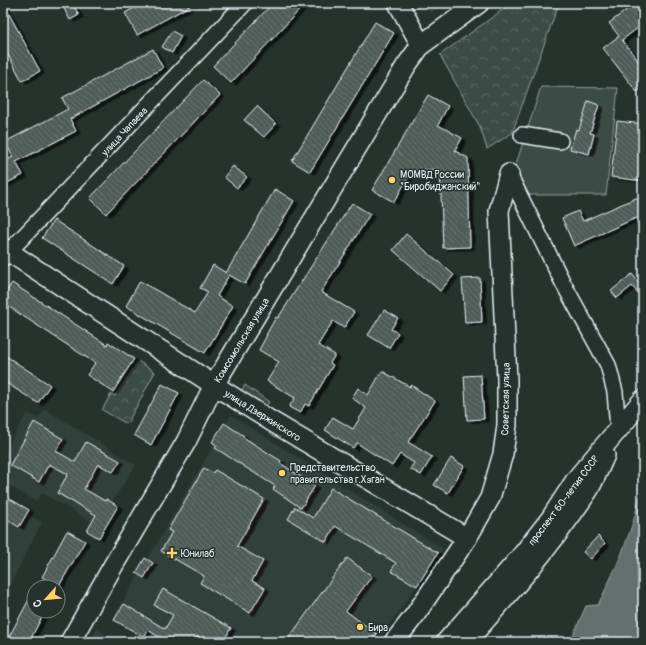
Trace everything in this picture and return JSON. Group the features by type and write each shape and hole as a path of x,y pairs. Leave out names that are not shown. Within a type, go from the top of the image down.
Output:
{"main road":[{"path":"398,3 421,45 479,3"},
{"name":"Комсомольская улица","path":"70,642 186,442 214,385 393,86 421,45"},
{"name":"Советская улица","path":"394,642 415,615 467,538 490,498 503,454 507,425 507,379 500,211 509,174"},
{"name":"улица Дзержинского","path":"5,252 278,425 467,538"},
{"name":"проспект 60-летия СССР","path":"466,642 508,583 577,478 643,400"},
{"name":"проспект 60-летия СССР","path":"446,642 508,583"}],"street":[{"name":"улица Чапаева","path":"5,252 245,3"},
{"path":"522,135 560,141"},
{"path":"509,174 563,283 608,365 615,392 618,429"}],"shaded area":[{"path":"424,3 444,3 430,14"},
{"path":"45,409 136,465 112,502 106,499 92,522 42,493 36,501 3,482 3,455 27,413 38,418"},
{"path":"231,415 443,549 377,642 153,642 114,617"},
{"path":"643,490 643,642 570,642 586,606 598,605 603,595 626,543 639,498"},
{"path":"3,502 42,522 3,598"},
{"path":"97,629 107,635 109,634 122,642 89,642"}],"green space":[{"path":"512,3 559,3 512,133 487,149 480,127 440,55"},
{"path":"541,87 618,88 606,195 506,195"},
{"path":"138,361 155,372 127,424 102,410 111,394 115,396"},
{"path":"245,385 269,402 265,408 240,392"}],"building":[{"path":"3,3 40,71 22,81 3,45"},
{"path":"61,3 72,3 79,15 70,20"},
{"path":"143,3 195,3 137,35 125,13"},
{"path":"273,3 306,3 231,83 213,66"},
{"path":"636,3 643,3 643,24 622,40 643,67 643,88 637,92 603,48 619,36 609,23"},
{"path":"375,22 394,33 310,172 292,161"},
{"path":"172,31 181,36 172,53 162,47"},
{"path":"153,49 163,68 70,119 76,131 16,162 23,175 3,185 3,162 13,157 5,142 68,109 62,98"},
{"path":"203,80 220,95 106,214 90,198"},
{"name":"МОМВД России \"Биробиджанский\"","path":"428,95 448,106 438,125 462,138 455,151 468,158 470,247 443,248 440,169 412,171 394,202 372,190"},
{"path":"588,101 599,105 590,133 594,134 589,154 570,149 576,129 579,130"},
{"path":"257,106 276,124 264,137 244,120"},
{"path":"617,121 643,124 643,181 611,177"},
{"path":"233,166 247,177 237,188 224,177"},
{"path":"275,189 294,201 245,284 229,275 217,296 233,306 205,353 126,306 140,281 195,313 208,292 200,288 213,265 226,273"},
{"path":"643,195 643,234 641,234 636,218 574,246 562,218 578,211 583,221"},
{"path":"352,203 370,214 321,292 354,312 344,328 333,321 318,345 335,355 330,363 333,365 309,406 305,404 300,413 289,407 295,398 267,381 279,362 259,350 276,317 278,318"},
{"path":"54,220 124,266 113,284 42,238"},
{"path":"406,234 454,275 440,291 393,250"},
{"path":"632,274 643,288 643,300 632,286 617,298 611,291"},
{"path":"480,278 482,322 465,323 462,279"},
{"path":"12,283 107,345 108,342 134,359 113,392 87,375 95,363 3,303 3,296"},
{"path":"384,310 398,318 391,329 398,333 389,348 368,335"},
{"path":"3,354 50,385 38,403 3,381"},
{"path":"382,371 410,387 411,385 435,401 408,442 432,457 421,475 410,469 414,463 400,454 392,466 357,443 353,448 325,430 333,417 353,429 366,408 352,398 358,388 368,395"},
{"path":"481,375 484,419 467,420 464,376"},
{"path":"162,384 179,393 151,445 134,435"},
{"path":"34,422 63,439 56,451 75,462 86,442 120,461 113,472 98,464 84,489 105,501 106,499 118,506 99,538 87,531 96,515 57,493 68,474 49,464 39,482 10,465"},
{"path":"224,423 281,461 280,463 315,486 301,508 273,489 275,486 215,448 217,446 212,442"},
{"path":"451,458 464,466 448,493 434,485"},
{"path":"204,468 213,473 215,470 264,499 237,546 263,561 252,581 265,588 250,613 200,583 204,576 161,551 172,532 168,530"},
{"path":"331,488 438,553 417,586 391,571 396,563 335,526 326,542 288,519 295,507 313,518"},
{"path":"3,495 29,510 19,527 3,517"},
{"path":"67,531 85,541 63,579 46,579 42,577"},
{"path":"598,536 605,543 591,559 583,552"},
{"path":"145,558 153,563 144,578 136,573"},
{"path":"347,558 372,576 346,611 377,634 371,642 286,642"},
{"path":"163,589 231,628 223,642 206,642 197,637 194,642 167,642 148,630 144,637 114,620 124,604 165,629 173,615 154,605"},
{"path":"26,605 26,619 41,619 29,642 18,642 9,637"}],"place":[{"name":"МОМВД России \"Биробиджанский\"","path":"392,180"},
{"name":"Представительство правительства г.Хэган","path":"282,473"},
{"name":"Юнилаб","path":"172,553"},
{"name":"Бира","path":"360,627"}]}
